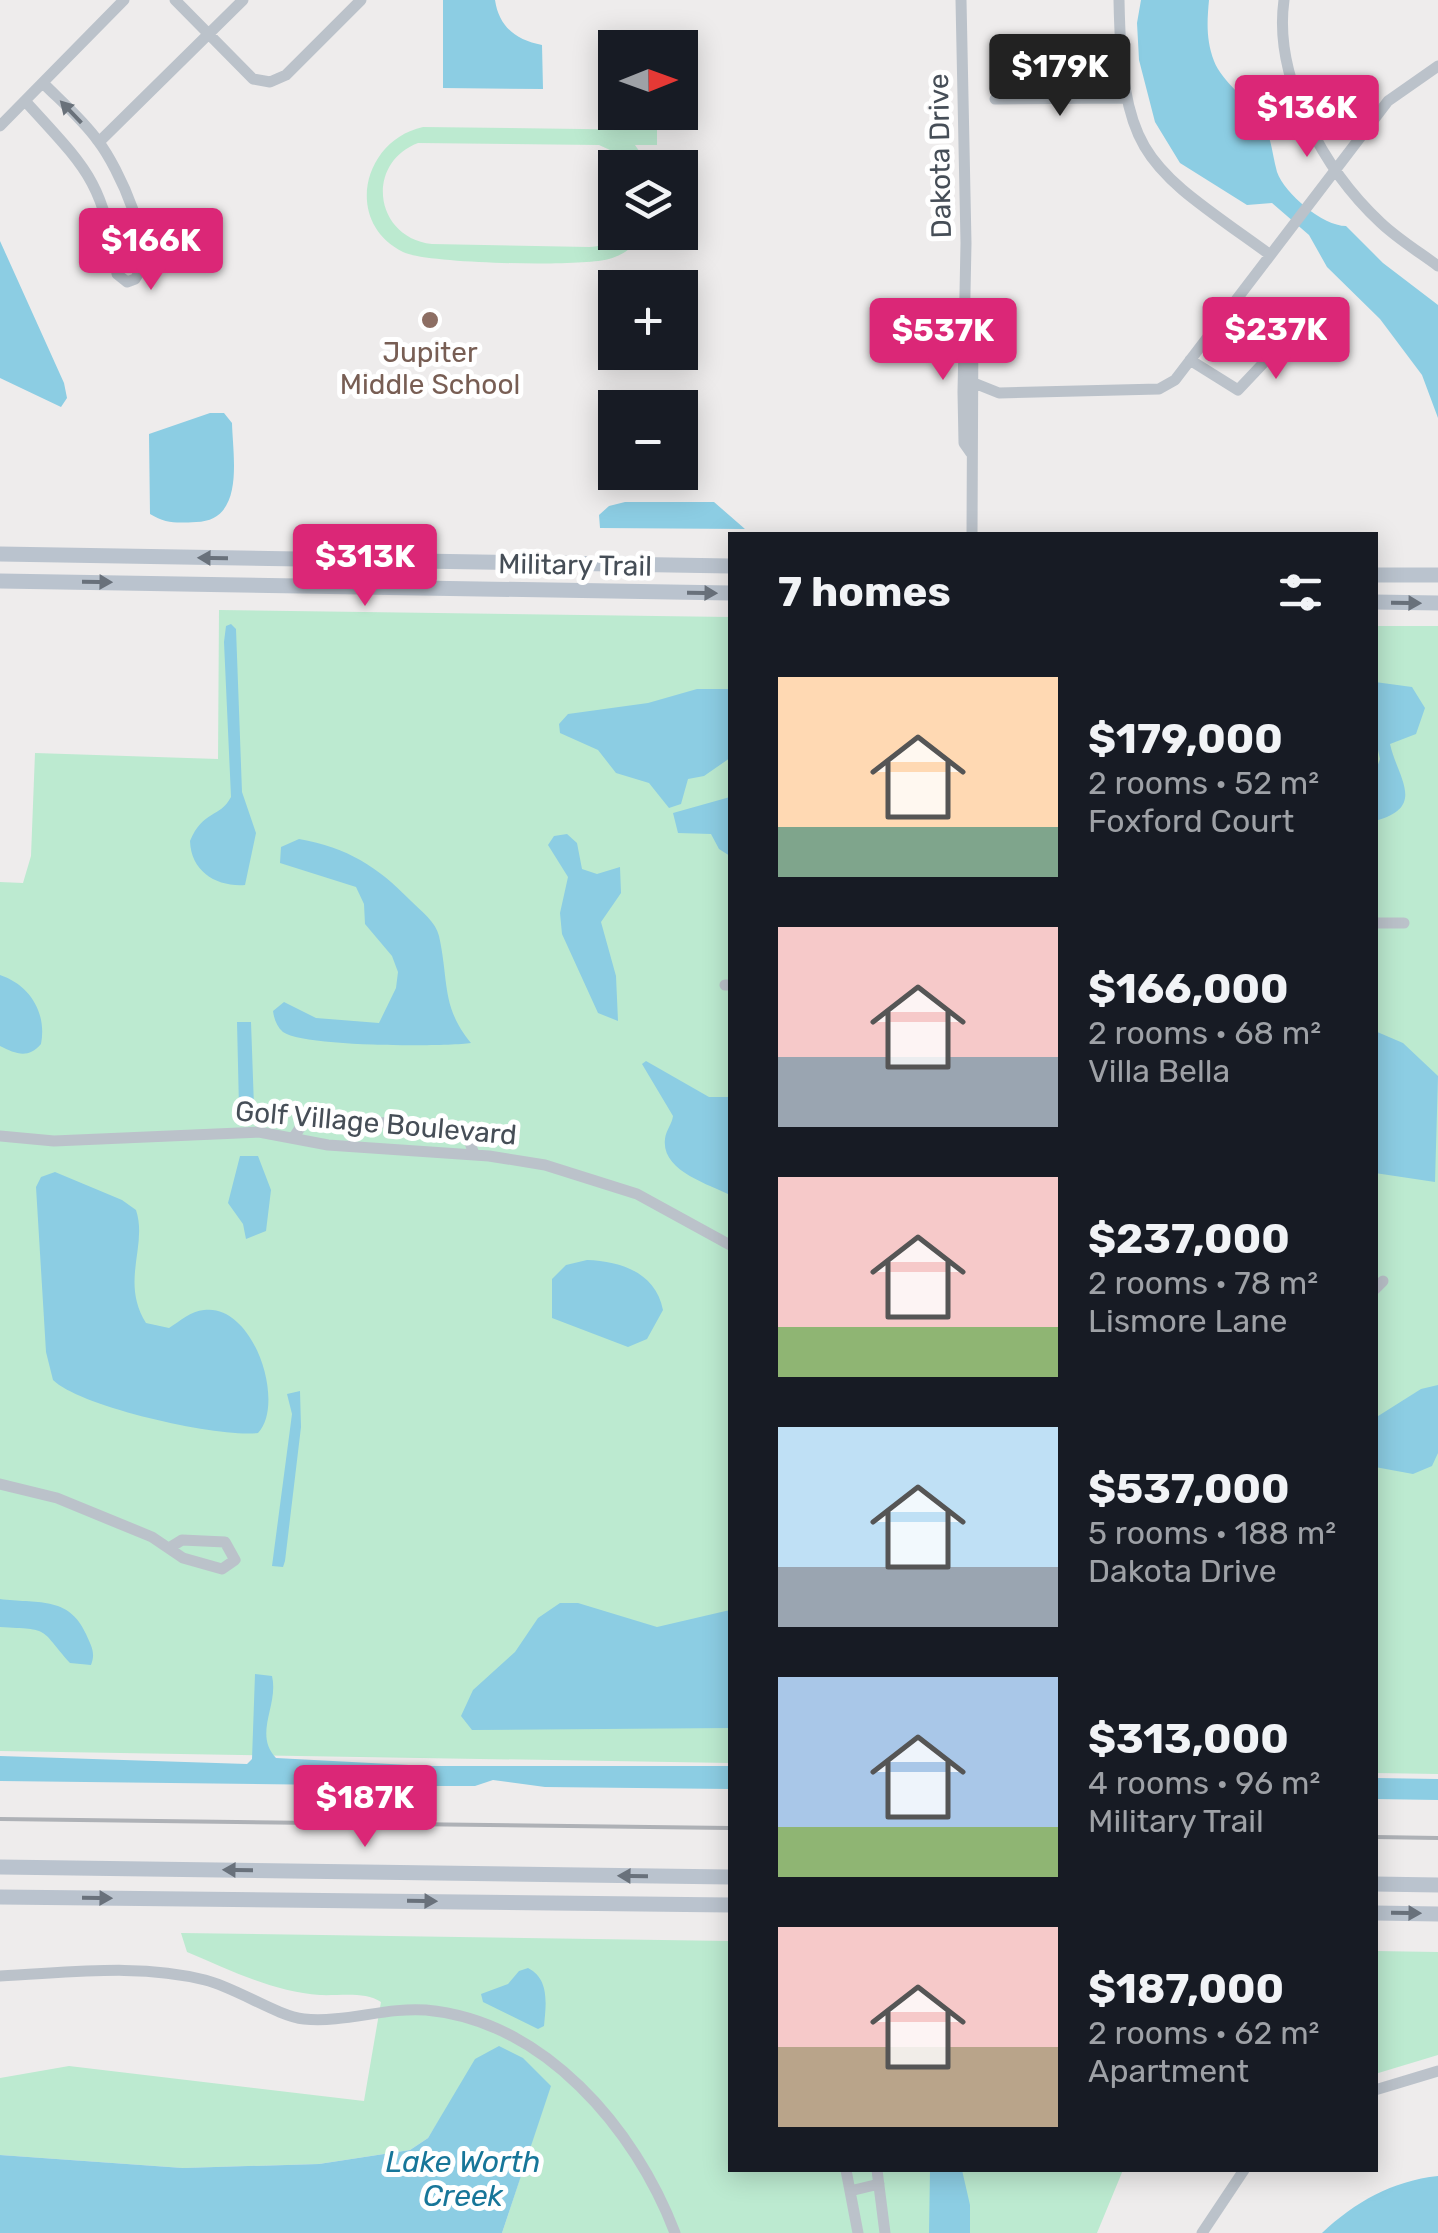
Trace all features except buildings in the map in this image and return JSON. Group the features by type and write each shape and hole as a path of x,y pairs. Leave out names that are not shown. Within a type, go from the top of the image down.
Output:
{"main road":[{"name":"Military Trail","path":"0,554 728,566"},
{"path":"1378,575 1438,575"},
{"name":"Military Trail","path":"0,581 728,593"},
{"path":"1378,602 1438,603"},
{"path":"0,1867 728,1877"},
{"path":"1378,1884 1438,1885"},
{"path":"0,1897 728,1905"},
{"path":"1378,1913 1438,1914"}],"street":[{"path":"0,126 124,0"},
{"path":"174,0 253,79 270,82 286,75 361,0"},
{"path":"99,142 243,0"},
{"name":"Dakota Drive","path":"961,0 964,442 970,453 972,532"},
{"path":"1119,0 1125,98 1141,146 1184,194 1269,254"},
{"path":"1284,0 1281,20 1292,82 1337,169 1384,226 1438,266"},
{"path":"974,383 999,393 1160,390 1175,380 1388,100 1438,66"},
{"path":"26,102 87,170 110,222 116,274 132,281 142,268 138,232 124,186 99,142 44,84"},
{"path":"996,98 1125,98"},
{"path":"87,170 108,155"},
{"path":"1190,360 1238,390 1272,354 1270,337 1229,307"},
{"name":"Dakota Drive","path":"966,312 973,318 975,443 970,453"},
{"path":"974,408 999,393"},
{"path":"21,581 22,555"},
{"path":"1378,923 1404,924"},
{"path":"294,1137 307,1118 466,1129 474,1154"},
{"name":"Golf Village Boulevard","path":"0,1136 54,1141 259,1132 328,1145 474,1154 545,1166 638,1194 728,1244"},
{"path":"0,1484 57,1498 183,1558 222,1569 235,1560 225,1542 182,1540 168,1548"},
{"path":"0,1976 153,1972 220,1984 304,2019 422,2010 480,2020 536,2050 603,2113 642,2167 676,2233"},
{"path":"1378,2089 1438,2071"},
{"path":"846,2172 858,2233"},
{"path":"876,2172 885,2233"},
{"path":"1202,2233 1243,2172"},
{"path":"850,2191 878,2184"}],"green space":[{"path":"423,127 657,130 657,145 635,145 638,150 610,150 599,145 418,143 401,153 389,167 383,199 398,229 413,239 432,244 598,245 598,250 627,250 594,261 471,262 403,252 384,239 372,222 367,203 374,164 402,135"},
{"path":"219,610 728,617 728,1763 0,1751 0,882 23,883 31,856 35,753 218,759"},
{"path":"1378,626 1438,626 1438,1774 1378,1773"},
{"path":"181,1933 728,1941 728,2172 1122,2172 1097,2233 502,2233 550,2087 450,2103 428,2138 410,2150 319,2164 183,2168 0,2155 0,2078 69,2066 364,2101 381,2002 360,1995 285,1990 187,1952"},
{"path":"1378,1951 1438,1952 1438,2055 1378,2073"}],"water":[{"path":"443,0 495,0 500,18 510,31 542,45 543,89 443,88"},
{"path":"1141,0 1209,0 1208,31 1214,61 1262,121 1281,181 1316,215 1346,226 1383,263 1438,305 1438,418 1422,375 1380,319 1327,267 1309,235 1272,203 1247,205 1180,163 1155,122 1139,60 1137,23"},
{"path":"0,241 64,383 67,398 61,407 0,378"},
{"path":"210,413 224,413 232,423 233,485 222,511 212,519 178,523 150,514 149,434"},
{"path":"625,502 714,502 745,529 600,528 599,515 609,506"},
{"path":"231,624 236,629 242,792 256,833 245,885 225,883 207,875 195,861 190,841 200,824 231,797 224,642 226,626"},
{"path":"1378,682 1412,687 1425,708 1416,734 1390,744 1405,800 1391,815 1378,820"},
{"path":"697,689 728,689 728,759 704,776 688,779 681,804 669,808 649,783 616,773 598,750 560,733 559,724 568,714 648,703"},
{"path":"728,798 728,855 719,849 711,834 678,833 673,813"},
{"path":"567,834 577,843 582,869 597,874 620,867 621,893 601,922 616,976 618,1021 598,1013 562,934 560,913 568,877 548,845 554,836"},
{"path":"299,839 361,860 431,921 439,936 450,1005 471,1043 344,1043 296,1037 281,1030 273,1011 284,1002 316,1018 379,1023 396,988 398,972 392,956 365,924 364,904 356,887 280,863 281,847"},
{"path":"0,975 28,993 39,1011 41,1044 31,1052 17,1053 0,1046"},
{"path":"237,1022 251,1022 254,1107 239,1108"},
{"path":"1378,1032 1403,1043 1438,1076 1435,1182 1378,1173"},
{"path":"646,1061 709,1097 728,1097 728,1194 688,1175 671,1160 665,1139 673,1116 642,1064"},
{"path":"240,1156 258,1156 271,1190 266,1231 246,1239 243,1224 228,1203"},
{"path":"55,1172 122,1200 136,1210 139,1237 135,1293 146,1323 169,1328 199,1311 222,1312 250,1338 266,1379 268,1401 266,1419 258,1433 213,1431 119,1410 53,1380 46,1352 36,1187 41,1177"},
{"path":"587,1260 624,1267 653,1287 663,1310 647,1339 628,1347 552,1318 552,1279 566,1265"},
{"path":"1438,1385 1438,1453 1432,1466 1413,1474 1378,1468 1378,1416 1421,1389"},
{"path":"300,1391 301,1427 285,1561 283,1567 272,1566 292,1414 287,1394"},
{"path":"0,1599 50,1604 70,1613 91,1646 91,1665 70,1663 37,1630 0,1627"},
{"path":"560,1603 578,1603 657,1627 728,1610 728,1728 472,1730 461,1716 473,1690 515,1652 538,1618"},
{"path":"255,1674 272,1676 266,1729 276,1758 428,1766 728,1766 728,1789 545,1787 493,1780 475,1786 0,1781 0,1756 247,1764 252,1759"},
{"path":"1378,1778 1438,1779 1438,1800 1378,1799"},
{"path":"528,1968 540,1979 545,1993 544,2026 538,2029 483,2002 481,1994 508,1984 519,1971"},
{"name":"Lake Worth Creek","path":"499,2046 523,2058 551,2086 502,2233 0,2233 0,2155 183,2168 319,2164 410,2150 428,2138 475,2059"},
{"path":"930,2172 962,2172 970,2205 970,2233 929,2233"},
{"path":"1438,2176 1438,2233 1322,2233 1375,2195"}],"railway":[{"path":"0,1819 728,1828"},
{"path":"1378,1837 1438,1838"}],"place":[{"name":"Jupiter Middle School","path":"430,320"}]}
